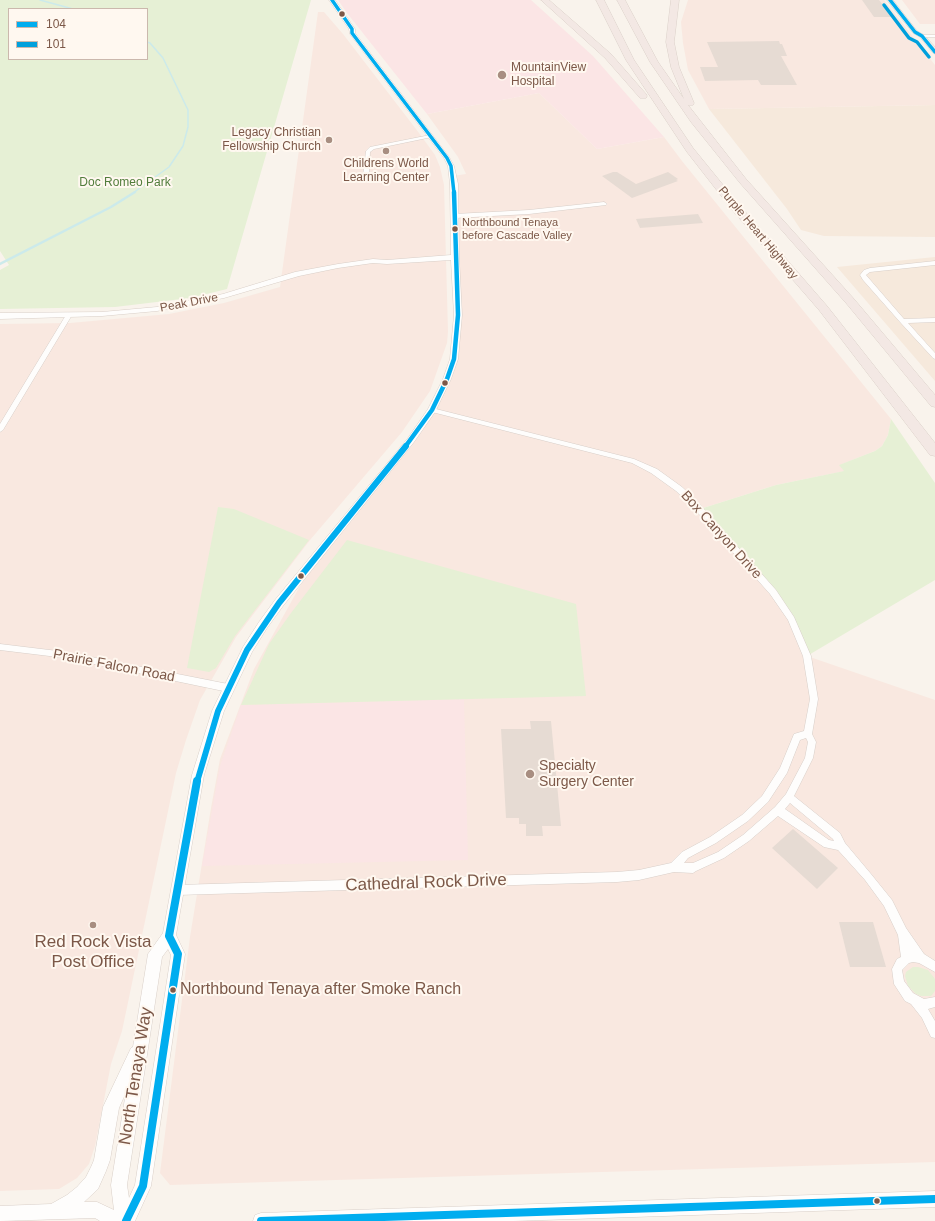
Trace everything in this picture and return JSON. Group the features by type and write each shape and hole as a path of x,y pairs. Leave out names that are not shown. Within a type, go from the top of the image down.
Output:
{"highway":[{"path":"545,0 608,56 621,70 644,97 716,192 737,209"},
{"name":"Purple Heart Highway","path":"600,0 630,60 690,150 737,209 823,308 935,452"},
{"name":"Purple Heart Highway","path":"621,0 654,62 694,120 743,181 850,301 935,403"},
{"path":"675,0 670,42 675,67 690,100 694,120"}],"main road":[{"name":"North Tenaya Way","path":"125,1221 119,1185 155,954 169,936 194,793 203,754 218,710 247,650 279,603 411,440 432,410 447,379 454,358 457,339 458,315 455,257 454,184 451,166 447,158 352,33 352,29 332,0"},
{"path":"890,0 899,6 915,32 922,36 935,52"},
{"name":"North Tenaya Way","path":"345,30 352,33"},
{"name":"Peak Drive","path":"0,316 119,313 184,305 231,294 309,272 373,261 387,262 455,257"},
{"name":"North Tenaya Way","path":"125,1221 143,1186 178,954 169,936"},
{"path":"52,1212 72,1201 83,1193 92,1183 102,1160 111,1107 141,1041"},
{"path":"261,1221 594,1215 935,1199"},
{"path":"0,1214 97,1210 116,1221"}],"street":[{"path":"922,36 935,36"},
{"path":"366,176 368,151 372,148 430,136"},
{"path":"455,216 529,212 604,204"},
{"path":"935,264 870,270 864,273 863,277 935,357"},
{"path":"0,430 70,315"},
{"path":"902,321 935,320"},
{"name":"Box Canyon Drive","path":"432,410 634,461 654,471 679,489 693,502 773,592 791,619 807,656 814,698 808,734 812,742 809,758 789,797"},
{"name":"Prairie Falcon Road","path":"0,646 66,655 228,688"},
{"name":"Cathedral Rock Drive","path":"674,867 685,855 713,840 745,818 765,799 784,770 797,737 808,734"},
{"path":"789,797 832,831 841,846 888,903 902,932 920,958 935,967"},
{"name":"Cathedral Rock Drive","path":"177,890 617,877 647,874 674,867 693,868 721,855 746,838 778,810 789,797"},
{"path":"778,810 827,844 841,846"},
{"path":"902,932 906,959"},
{"path":"920,958 906,959 900,963 897,969 897,976 903,991 916,1002 926,1014 935,1032"},
{"path":"916,1002 924,1004 935,1002"}],"shaded area":[{"name":"MountainView Hospital","path":"338,0 531,0 593,56 664,137 597,149 539,93 427,114"},
{"path":"688,0 884,0 935,65 935,105 709,109 688,70 681,22"},
{"path":"902,0 935,0 935,24 920,24"},
{"path":"318,12 324,12 343,34 419,133 435,155 440,167 444,185 448,332 447,343 430,391 402,432 310,540 236,637 200,700 176,773 122,1031 111,1064 95,1146 89,1164 77,1178 59,1189 0,1191 0,324 70,323 169,314 224,303 280,287"},
{"path":"539,93 597,149 664,137 891,419 888,435 882,446 875,451 840,465 845,471 776,485 700,509 791,619 807,656 935,700 935,1162 170,1185 160,1173 190,937 220,759 254,669 316,557 370,491 441,393 457,339 453,176 466,174 458,157 427,114"},
{"path":"935,105 935,237 824,236 801,230 787,209 709,109"},
{"path":"935,257 935,381 837,267"},
{"path":"464,699 468,860 202,866 220,766 241,705"}],"green space":[{"name":"Doc Romeo Park","path":"0,0 311,0 227,289 190,298 115,307 0,309 0,270 9,265 0,251"},
{"path":"891,419 935,483 935,580 807,656 791,619 700,509 776,485 844,471 839,465 875,451 882,446 888,435"},
{"path":"218,507 234,509 309,540 235,636 216,668 209,672 187,668"},
{"path":"347,540 576,604 586,696 241,705 269,644"},
{"path":"913,967 928,970 935,979 935,991 931,996 921,996 916,994 908,986 905,976 906,972"}],"building":[{"path":"862,0 879,0 892,17 874,17"},
{"path":"779,41 780,44 782,44 787,56 781,56 797,85 761,85 758,80 705,81 700,67 718,67 707,42"},
{"path":"617,172 636,184 668,172 678,179 676,180 678,181 632,198 602,176"},
{"path":"698,214 703,223 640,228 636,219"},
{"name":"Specialty Surgery Center","path":"530,721 551,721 561,826 542,826 543,836 526,836 526,824 519,824 519,818 506,818 501,729 531,729"},
{"path":"793,829 838,868 817,889 772,848"},
{"path":"839,922 873,922 886,967 850,967"}],"waterway":[{"path":"40,0 69,8"},
{"path":"133,193 169,167 183,146 188,127 188,110 163,58 148,42"},
{"path":"0,264 111,207 135,192"}],"transit line":[{"name":"104","path":"126,1221 143,1186 178,954 169,936 198,775 218,711 247,650 263,625 279,603 411,440 432,410 447,379 454,359 458,315 455,257 454,184 451,166 447,158 352,33 352,29 332,0"},
{"name":"104","path":"890,0 915,32 922,36 935,52"},
{"name":"101","path":"884,5 909,38 917,42 929,57"},
{"name":"104","path":"261,1221 935,1199"}],"place":[{"name":"MountainView Hospital","path":"502,75"},
{"name":"Legacy Christian Fellowship Church","path":"329,140"},
{"name":"Childrens World Learning Center","path":"386,151"},
{"name":"Northbound Tenaya before Cascade Valley","path":"455,229"},
{"name":"Specialty Surgery Center","path":"530,774"},
{"name":"Red Rock Vista Post Office","path":"93,925"},
{"name":"Northbound Tenaya after Smoke Ranch","path":"173,990"}]}
